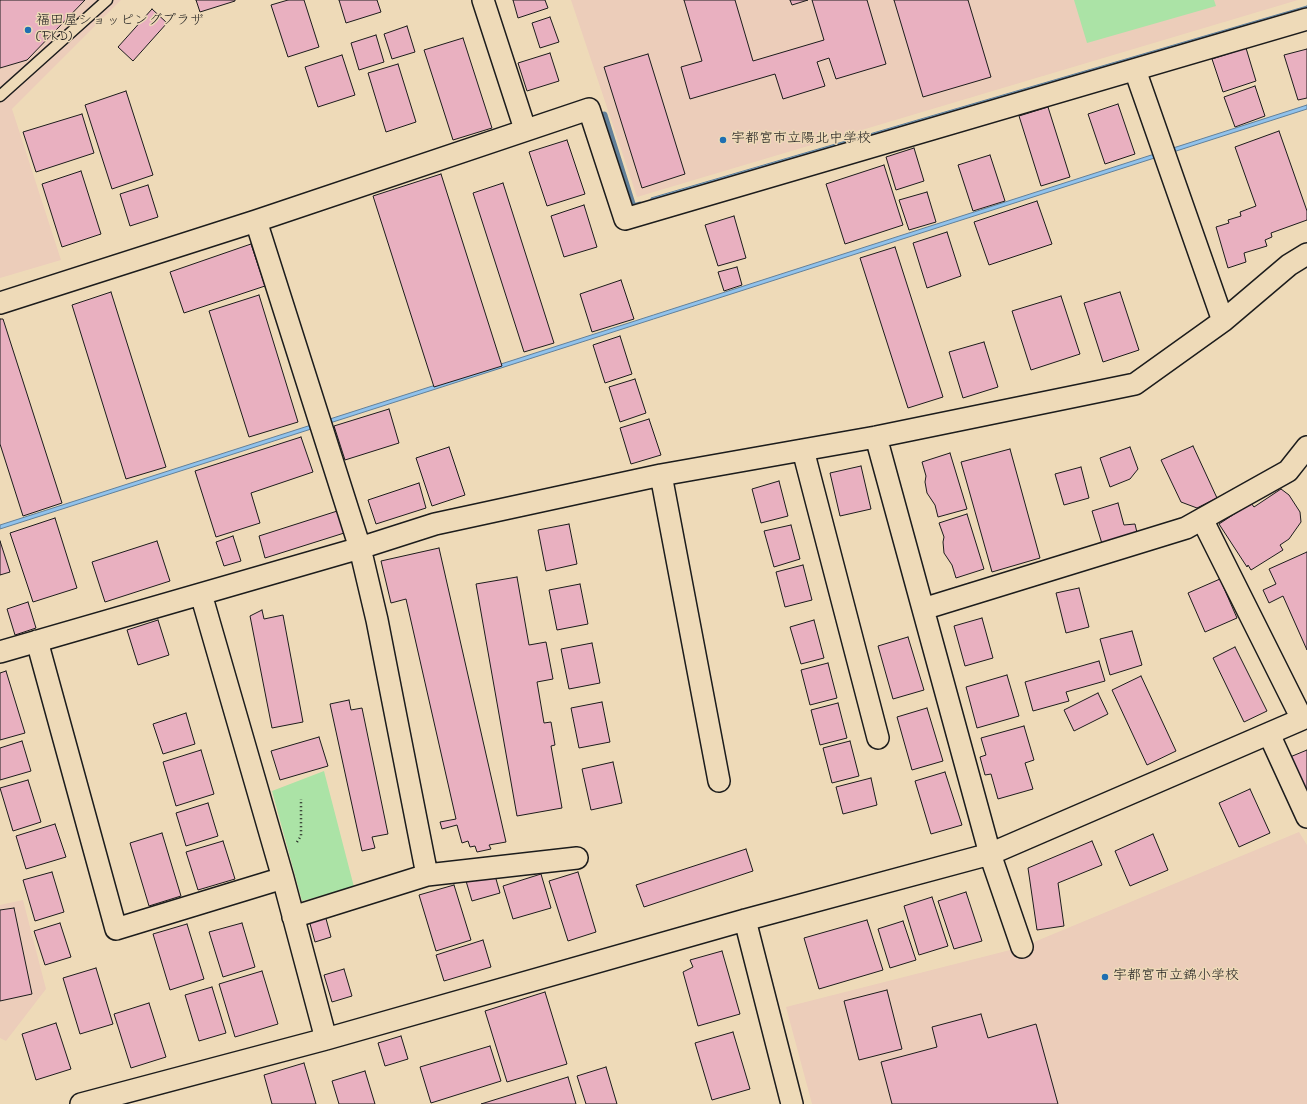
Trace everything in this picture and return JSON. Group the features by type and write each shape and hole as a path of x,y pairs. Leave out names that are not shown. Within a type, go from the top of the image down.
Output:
{"street":[{"path":"483,0 525,130"},
{"path":"0,303 256,220 589,109 625,219 1307,19"},
{"path":"1135,70 1223,321"},
{"path":"256,220 360,548 377,620 427,874"},
{"path":"0,652 360,548 435,524 661,475 876,437 1135,384 1223,321 1289,264 1307,254"},
{"path":"876,437 990,854 1022,948"},
{"path":"1288,471 1307,447"},
{"path":"802,450 878,738"},
{"path":"923,610 1186,528 1288,471 1307,464"},
{"path":"661,475 719,781"},
{"path":"81,1104 326,1039 745,920 990,854 1304,718 1202,519"},
{"path":"202,594 277,856 326,1039"},
{"path":"37,641 116,929 283,878"},
{"path":"1269,734 1307,817"},
{"path":"293,917 427,874 577,858"},
{"path":"745,920 792,1104"}],"lane":[{"path":"0,96 107,0"}],"path":[{"path":"277,856 289,852 302,836 301,799"}],"shaded area":[{"path":"0,0 121,0 12,109 61,260 0,278"},
{"name":"宇都宮市立陽北中学校","path":"571,0 1298,0 637,197"},
{"name":"宇都宮市立錦小学校","path":"1299,832 1307,845 1307,1104 812,1104 786,1007 1022,947"},
{"path":"23,900 46,989 6,1041 0,1038 0,905"}],"green space":[{"path":"1074,0 1214,0 1216,6 1087,43"},
{"path":"324,771 354,887 302,901 272,791"}],"water":[{"path":"1307,6 1307,14 651,204 651,198"},
{"path":"1307,105 1307,109 0,529 0,525"}],"building":[{"name":"福田屋ショッピングプラザ (FKD)","path":"0,0 85,0 27,60 0,68"},
{"path":"196,0 235,0 235,1 200,12"},
{"path":"288,0 304,0 319,47 288,57 271,5"},
{"path":"339,0 377,0 381,12 346,23"},
{"path":"513,0 545,0 548,8 518,18"},
{"path":"684,0 735,0 753,61 824,40 812,0 867,0 886,64 836,79 829,58 817,62 825,86 783,99 775,74 690,99 681,67 702,61"},
{"path":"790,0 808,0 792,5"},
{"path":"894,0 968,0 991,77 923,97"},
{"path":"152,9 167,23 133,61 118,47"},
{"path":"550,17 559,42 540,48 532,23"},
{"path":"407,26 415,52 392,59 384,34"},
{"path":"376,35 384,62 359,70 351,43"},
{"path":"463,38 492,128 453,140 424,50"},
{"path":"1246,48 1256,81 1223,92 1212,59"},
{"path":"1307,49 1307,98 1298,100 1284,55"},
{"path":"550,53 559,81 527,91 518,63"},
{"path":"648,54 685,174 642,188 604,67"},
{"path":"342,55 355,95 318,107 305,67"},
{"path":"398,64 416,122 386,132 368,73"},
{"path":"1255,86 1265,116 1235,127 1224,97"},
{"path":"126,91 153,175 112,189 85,105"},
{"path":"1118,104 1135,154 1105,164 1088,114"},
{"path":"1048,107 1070,177 1041,186 1019,116"},
{"path":"82,114 94,153 36,172 23,132"},
{"path":"1279,131 1307,211 1307,220 1271,233 1272,237 1265,240 1267,246 1244,253 1246,262 1228,268 1216,227 1229,223 1228,220 1241,216 1240,212 1256,206 1235,147"},
{"path":"567,140 585,194 547,206 529,152"},
{"path":"914,148 924,181 896,190 886,157"},
{"path":"990,155 1005,201 973,211 958,165"},
{"path":"884,165 903,225 845,244 826,184"},
{"path":"81,171 101,234 62,247 42,184"},
{"path":"441,174 502,366 434,387 373,196"},
{"path":"503,183 554,343 524,352 473,193"},
{"path":"148,185 158,217 130,226 120,194"},
{"path":"927,192 936,222 909,230 899,200"},
{"path":"1037,201 1052,244 989,265 974,222"},
{"path":"584,205 597,247 564,257 551,216"},
{"path":"734,216 746,258 718,266 705,225"},
{"path":"947,232 961,276 927,288 913,243"},
{"path":"251,244 265,286 184,313 170,272"},
{"path":"895,247 943,397 908,408 860,258"},
{"path":"737,267 742,285 724,291 718,272"},
{"path":"621,280 634,319 592,332 580,294"},
{"path":"111,292 166,467 126,479 72,305"},
{"path":"1120,292 1139,350 1103,362 1084,303"},
{"path":"259,295 298,422 249,437 209,311"},
{"path":"1061,296 1080,354 1031,370 1012,311"},
{"path":"0,319 3,319 62,503 23,516 0,444"},
{"path":"620,336 632,374 605,383 593,345"},
{"path":"984,342 998,387 963,398 949,352"},
{"path":"635,379 646,413 620,422 609,387"},
{"path":"389,409 399,443 345,460 334,426"},
{"path":"649,419 661,455 631,464 620,428"},
{"path":"301,437 313,472 251,493 260,523 216,537 195,471"},
{"path":"1193,446 1217,498 1197,508 1181,502 1161,460"},
{"path":"449,447 465,495 432,506 416,458"},
{"path":"1130,447 1138,469 1130,479 1110,487 1100,458"},
{"path":"1010,449 1040,558 992,572 961,462"},
{"path":"950,453 967,509 938,517 935,505 927,493 925,482 926,476 922,462"},
{"path":"861,466 871,509 840,516 830,473"},
{"path":"1081,467 1089,498 1064,505 1055,474"},
{"path":"779,481 788,516 761,523 752,489"},
{"path":"419,483 426,508 376,524 368,500"},
{"path":"1281,489 1289,495 1300,512 1301,522 1289,539 1280,545 1283,550 1251,570 1248,565 1247,567 1219,524 1251,503 1254,507"},
{"path":"1118,503 1124,525 1135,524 1138,537 1103,547 1092,511"},
{"path":"353,506 360,528 265,558 259,536"},
{"path":"967,514 984,569 956,578 952,565 944,553 944,537 939,523"},
{"path":"55,518 77,588 33,602 10,533"},
{"path":"569,524 577,564 546,571 538,530"},
{"path":"791,525 800,559 774,567 764,531"},
{"path":"233,536 241,561 224,566 216,542"},
{"path":"0,541 10,572 0,575"},
{"path":"157,541 170,581 105,602 92,562"},
{"path":"439,548 506,842 489,845 491,849 477,852 475,846 470,847 468,841 462,843 457,825 442,829 440,822 456,819 406,599 391,603 381,561"},
{"path":"1307,552 1307,650 1283,596 1269,603 1263,590 1276,584 1269,569"},
{"path":"803,565 812,600 785,607 776,572"},
{"path":"517,577 529,645 546,642 553,679 537,682 544,723 551,722 555,745 551,746 562,808 517,816 476,584"},
{"path":"1220,579 1237,618 1205,632 1188,593"},
{"path":"580,584 588,624 557,630 549,590"},
{"path":"1079,588 1089,627 1066,633 1056,593"},
{"path":"28,602 36,628 15,635 7,609"},
{"path":"262,610 264,619 283,615 303,722 272,728 250,616"},
{"path":"982,618 993,658 965,666 954,626"},
{"path":"158,620 169,655 138,665 127,630"},
{"path":"814,620 824,658 801,664 790,627"},
{"path":"1132,631 1142,665 1110,675 1100,639"},
{"path":"908,637 924,690 893,699 878,646"},
{"path":"592,643 600,683 569,689 561,649"},
{"path":"1235,647 1267,711 1244,722 1213,658"},
{"path":"1099,661 1105,681 1066,692 1069,701 1033,711 1025,682"},
{"path":"828,663 837,698 810,705 801,670"},
{"path":"6,671 25,733 0,740 0,673"},
{"path":"1007,675 1019,716 977,728 966,687"},
{"path":"1141,676 1176,751 1147,765 1112,690"},
{"path":"1098,693 1108,714 1074,731 1064,710"},
{"path":"349,700 351,710 362,708 388,834 372,837 375,848 362,851 330,704"},
{"path":"602,702 610,742 579,748 571,708"},
{"path":"838,703 847,738 820,745 811,710"},
{"path":"927,708 943,761 912,770 897,717"},
{"path":"186,713 195,744 163,754 153,724"},
{"path":"1024,726 1034,760 1025,763 1033,789 998,799 991,774 985,775 980,757 986,755 981,738"},
{"path":"319,737 328,766 280,780 271,751"},
{"path":"22,741 31,771 0,780 0,748"},
{"path":"850,741 859,776 832,783 823,748"},
{"path":"201,750 214,794 176,806 163,762"},
{"path":"1307,750 1307,794 1290,757"},
{"path":"613,762 622,803 591,810 582,769"},
{"path":"945,772 962,825 931,834 915,781"},
{"path":"871,778 877,805 843,814 836,787"},
{"path":"28,780 41,822 13,831 0,788"},
{"path":"1250,789 1270,833 1239,847 1219,803"},
{"path":"208,803 218,836 186,846 176,813"},
{"path":"55,824 66,857 26,869 16,836"},
{"path":"162,833 181,896 149,906 130,843"},
{"path":"1153,834 1168,870 1130,886 1115,851"},
{"path":"223,841 235,879 198,890 186,852"},
{"path":"1092,841 1102,865 1058,883 1064,926 1037,930 1028,868"},
{"path":"746,849 753,871 644,907 636,885"},
{"path":"52,872 64,912 35,921 23,880"},
{"path":"494,872 500,893 472,901 466,881"},
{"path":"578,872 596,932 568,941 549,881"},
{"path":"541,874 551,908 513,919 503,886"},
{"path":"454,885 471,940 436,951 419,895"},
{"path":"966,892 982,941 954,949 938,901"},
{"path":"932,897 948,946 919,955 904,906"},
{"path":"14,908 32,994 0,1001 0,910"},
{"path":"325,915 331,937 315,942 309,920"},
{"path":"867,920 883,970 819,989 804,938"},
{"path":"903,921 916,960 890,968 878,929"},
{"path":"60,923 71,957 45,965 34,931"},
{"path":"242,923 255,967 223,977 209,932"},
{"path":"187,924 204,979 170,990 153,934"},
{"path":"483,940 491,967 444,981 436,955"},
{"path":"722,951 740,1014 698,1026 683,972 693,967 690,960"},
{"path":"96,968 113,1024 80,1034 63,978"},
{"path":"344,969 352,996 332,1002 324,975"},
{"path":"262,971 278,1024 235,1037 219,984"},
{"path":"212,987 226,1033 199,1041 185,995"},
{"path":"887,990 902,1049 859,1060 844,1001"},
{"path":"545,992 567,1064 507,1082 485,1011"},
{"path":"149,1003 166,1057 131,1068 114,1014"},
{"path":"981,1014 988,1038 1036,1024 1058,1104 892,1104 881,1062 937,1047 932,1027"},
{"path":"56,1023 71,1069 36,1080 22,1034"},
{"path":"733,1032 750,1089 712,1100 695,1043"},
{"path":"401,1036 408,1059 385,1066 378,1043"},
{"path":"490,1046 501,1081 431,1103 420,1067"},
{"path":"304,1063 316,1104 272,1104 264,1075"},
{"path":"606,1067 617,1104 586,1104 577,1076"},
{"path":"365,1071 375,1104 339,1104 332,1081"},
{"path":"568,1077 576,1104 481,1104"}],"waterway":[{"path":"593,119 604,115 633,207 640,205"}],"place":[{"name":"福田屋ショッピングプラザ (FKD)","path":"28,30"},
{"name":"宇都宮市立陽北中学校","path":"723,140"},
{"name":"宇都宮市立錦小学校","path":"1105,977"}]}
